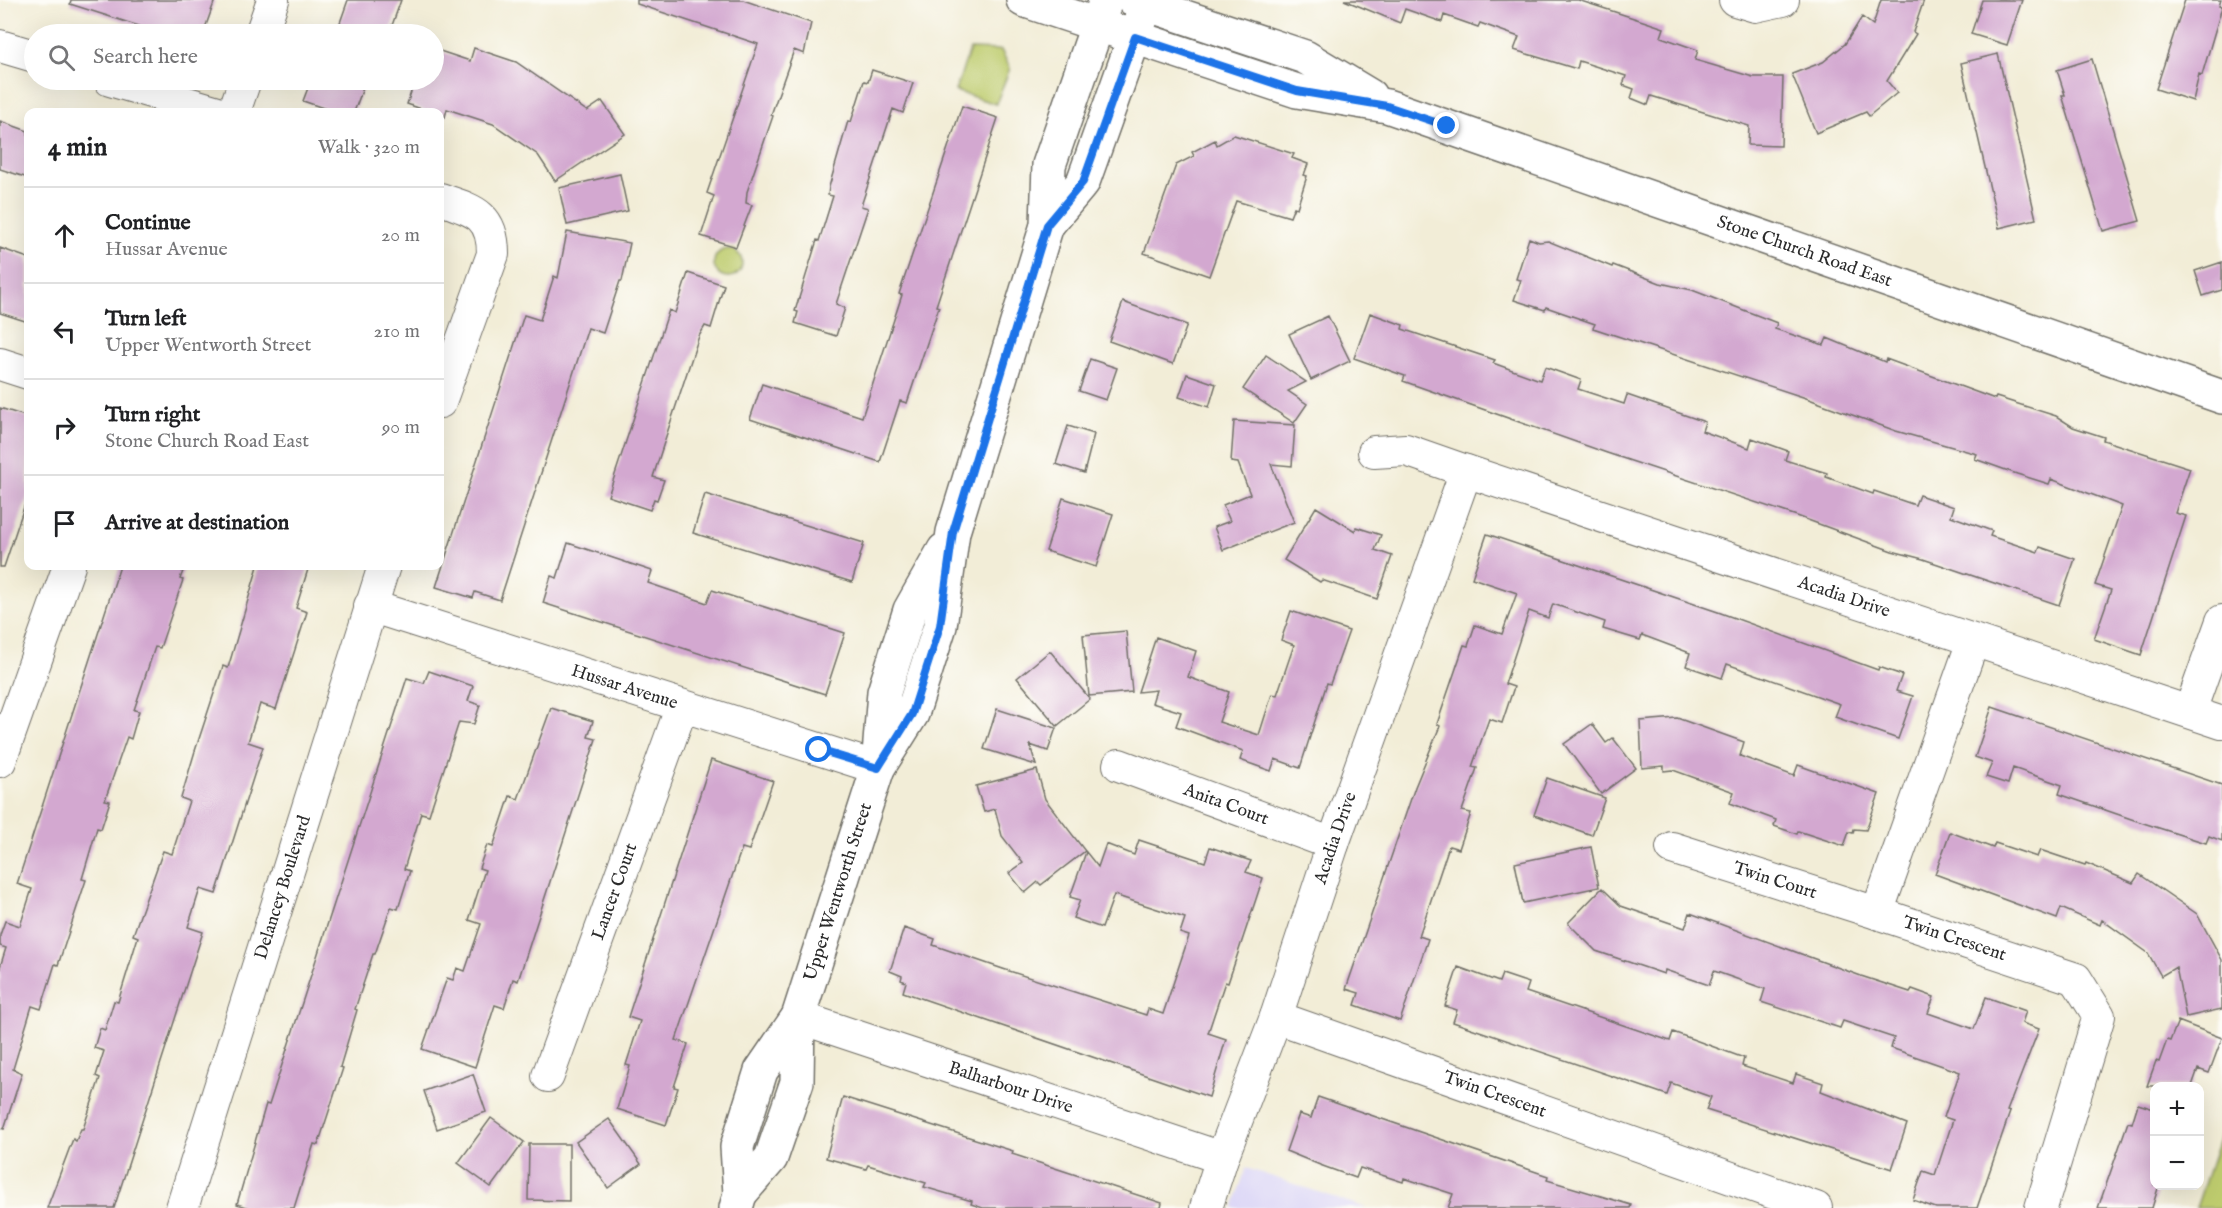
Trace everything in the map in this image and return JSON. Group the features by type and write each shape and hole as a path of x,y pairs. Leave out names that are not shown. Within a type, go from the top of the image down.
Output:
{"main road":[{"name":"Stone Church Road East","path":"1023,0 1102,12 1135,37 1297,91 1387,106 2222,397"},
{"name":"Stone Church Road East","path":"1143,1 1305,57 1387,106"},
{"name":"Upper Wentworth Street","path":"1047,225 1083,182 1135,37 1143,1"},
{"name":"Upper Wentworth Street","path":"738,1201 771,1158 797,1082 798,1017 878,768 912,714 940,626 953,532 1047,225 1049,165 1102,12"}],"street":[{"path":"265,24 273,0"},
{"path":"0,46 24,53"},
{"path":"144,90 204,108"},
{"path":"235,108 242,90"},
{"path":"444,200 475,211 493,234 493,254 444,391"},
{"path":"0,364 24,372"},
{"name":"Acadia Drive","path":"1374,452 1406,450 2222,723"},
{"name":"Acadia Drive","path":"1206,1208 1222,1158 1276,1017 1334,844 1466,471"},
{"path":"0,761 68,570"},
{"name":"Delancey Boulevard","path":"182,1208 383,570"},
{"name":"Hussar Avenue","path":"370,606 878,768"},
{"path":"2190,711 2222,621"},
{"path":"1877,913 1973,641"},
{"name":"Lancer Court","path":"548,1076 682,706"},
{"name":"Anita Court","path":"1119,765 1334,844"},
{"name":"Twin Court","path":"1672,848 1877,913"},
{"name":"Twin Crescent","path":"1877,913 2076,979 2099,1016 2040,1208"},
{"name":"Balharbour Drive","path":"798,1017 1222,1158"},
{"name":"Twin Crescent","path":"1276,1017 1816,1208"}],"shaded area":[{"path":"1246,1168 1366,1208 1233,1208"}],"green space":[{"path":"970,49 1001,50 1010,68 996,104 955,91"},
{"path":"728,249 738,253 742,263 738,273 728,277 718,273 714,263 718,253"},
{"path":"2222,1131 2222,1208 2196,1208 2204,1190"}],"building":[{"path":"71,0 215,0 207,24 133,24 70,4"},
{"path":"348,0 401,0 393,24 340,24"},
{"path":"637,0 743,0 811,23 804,54 794,50 771,115 773,116 747,192 746,203 752,205 736,247 701,236 714,196 707,193 758,44 637,4"},
{"path":"1344,0 1578,0 1664,28 1661,37 1698,50 1695,60 1753,77 1783,77 1781,146 1748,145 1749,126 1651,96 1648,105 1631,98 1634,89 1623,85 1626,76 1579,61 1577,69 1514,50 1519,37 1480,23 1478,27 1444,15 1442,22 1405,9 1400,23"},
{"path":"1881,0 1924,0 1913,32 1916,34 1887,81 1897,93 1869,116 1866,112 1816,133 1792,74 1823,62 1845,44 1862,17 1873,25"},
{"path":"1982,0 2022,0 2007,45 1971,34"},
{"path":"2185,0 2221,0 2219,6 2222,7 2202,75 2199,74 2193,101 2156,89"},
{"path":"474,48 516,62 587,111 602,101 625,134 555,181 538,155 493,124 447,109 444,117 444,108 418,108 407,104 412,90 444,90 444,52 470,61"},
{"path":"1998,54 2036,219 1999,228 1961,63"},
{"path":"2092,59 2140,221 2103,231 2062,95 2065,95 2057,70"},
{"path":"872,70 913,83 903,113 893,109 861,206 868,208 836,304 845,308 836,336 795,323 798,312 795,311 833,196 828,195 829,187 848,121 851,122 864,81 868,82"},
{"path":"307,90 362,90 356,108 323,108 303,101"},
{"path":"962,106 998,118 936,306 939,307 907,403 900,401 880,462 750,419 762,384 862,417 902,295 899,294"},
{"path":"0,121 24,130 24,177 0,169"},
{"path":"1234,135 1294,154 1292,158 1308,164 1304,175 1307,176 1297,208 1294,207 1290,217 1236,201 1209,276 1144,253 1176,165 1194,156 1192,152 1215,140 1217,145"},
{"path":"620,174 628,211 567,225 559,188"},
{"path":"567,232 630,243 622,281 620,281 603,333 588,328 500,600 475,592 473,598 436,587 442,570 444,570 444,562 524,315 540,320 554,276 558,278"},
{"path":"1529,238 1539,242 1548,241 1612,267 1613,265 1660,283 1692,290 1777,323 1775,329 1824,345 1827,338 1885,362 1886,359 1995,399 1996,397 2056,416 2073,427 2104,437 2103,440 2190,468 2175,513 2186,516 2141,655 2094,639 2111,590 2095,585 2122,506 2051,479 2049,484 2017,474 1975,459 1977,454 1896,431 1806,398 1593,328 1595,324 1546,307 1545,310 1514,300 1521,280 1516,279"},
{"path":"0,248 24,257 24,321 0,313"},
{"path":"2222,262 2222,290 2203,296 2195,271"},
{"path":"688,273 724,285 711,328 705,326 699,336 669,427 653,477 664,480 657,500 654,499 650,510 608,496 669,310 675,313"},
{"path":"1123,302 1187,325 1173,364 1109,341"},
{"path":"1370,313 1403,325 1402,329 1495,360 1493,363 1540,380 1545,367 1581,380 1578,389 1624,404 1627,395 1705,422 1702,431 1749,448 1752,438 1788,451 1785,460 1827,473 1826,477 1873,494 1874,491 1915,505 1919,495 1954,507 1951,516 1992,531 1990,536 2038,552 2040,547 2075,559 2059,605 1923,559 1892,551 1797,516 1607,453 1403,381 1405,376 1354,358"},
{"path":"1328,316 1350,361 1311,380 1289,334"},
{"path":"1266,355 1306,382 1288,391 1307,404 1294,423 1243,389"},
{"path":"1090,359 1117,368 1106,400 1079,391"},
{"path":"1187,374 1216,384 1209,407 1179,397"},
{"path":"0,408 24,416 24,507 4,567 0,567"},
{"path":"1234,421 1295,425 1292,466 1271,464 1294,522 1223,550 1214,527 1230,521 1223,505 1250,494 1238,463 1231,462"},
{"path":"1068,426 1094,434 1084,473 1056,464"},
{"path":"705,494 864,543 852,582 693,533"},
{"path":"1063,498 1113,514 1096,567 1046,551"},
{"path":"1316,507 1355,531 1356,527 1381,535 1375,550 1392,556 1377,599 1322,580 1320,582 1284,560"},
{"path":"1487,534 1718,612 1878,670 1879,667 1902,675 1896,691 1913,696 1898,739 1835,717 1840,704 1727,664 1722,678 1686,666 1690,653 1642,635 1640,640 1603,629 1605,622 1553,604 1548,618 1529,611 1505,684 1514,687 1502,723 1489,719 1472,767 1477,768 1462,811 1471,813 1459,849 1449,846 1419,936 1428,939 1400,1021 1355,1005 1359,993 1346,989 1415,787 1440,726 1437,724 1464,645 1468,646 1475,625 1502,634 1517,593 1472,578"},
{"path":"568,543 652,571 648,583 707,603 712,590 845,633 825,694 543,603 551,576 557,578"},
{"path":"119,570 183,570 180,579 183,580 160,648 155,647 134,710 139,711 131,739 127,737 105,800 110,801 101,829 97,828 82,879 86,880 58,965 55,964 41,1009 32,1006 13,1069 22,1073 4,1129 0,1128 0,967 6,948 0,946 0,935 5,921 20,926 32,889 17,884"},
{"path":"257,570 308,570 296,608 307,612 276,709 260,704 248,742 263,747 216,894 200,889 188,927 203,932 114,1208 47,1208 73,1139 76,1141 83,1129 100,1078 96,1076 104,1051 94,1048 100,1028 105,1030 114,1001 118,1002 138,937 133,935 163,851 172,854 189,801 181,798 195,751 223,666 228,668"},
{"path":"1291,611 1349,631 1330,684 1327,683 1300,768 1275,759 1271,771 1240,760 1243,751 1176,726 1181,712 1152,703 1156,690 1138,692 1156,637 1196,651 1188,677 1229,692 1219,722 1259,735 1272,694 1277,695 1294,645 1281,640"},
{"path":"1126,631 1132,692 1089,696 1083,635"},
{"path":"1050,651 1090,699 1057,726 1017,678"},
{"path":"429,671 473,686 468,701 480,705 474,724 459,722 429,815 421,813 404,869 410,871 398,909 391,907 375,954 373,954 355,1009 357,1010 340,1067 343,1068 318,1145 314,1144 294,1208 250,1208 237,1204 266,1104 269,1105 407,678 424,683"},
{"path":"1992,707 2222,785 2222,841 2209,836 2206,843 2059,794 2062,785 2013,768 2008,784 1986,777 1992,763 1975,757"},
{"path":"551,708 593,721 588,737 596,739 518,981 513,979 504,1008 495,1005 475,1067 422,1049 447,978 453,980 457,968 465,971 481,924 469,920 485,870 479,868 487,845 493,847 510,796 518,799"},
{"path":"997,709 1056,728 1048,751 1030,745 1036,765 984,749"},
{"path":"1677,718 1744,742 1740,756 1794,776 1798,765 1879,794 1866,830 1854,829 1853,833 1849,832 1844,846 1798,831 1797,834 1774,826 1776,820 1730,803 1734,792 1673,770 1664,771 1664,766 1642,768 1640,721"},
{"path":"1592,724 1606,743 1613,738 1636,768 1601,794 1564,744"},
{"path":"711,760 773,781 749,850 742,848 676,1040 688,1044 674,1087 678,1088 666,1125 617,1109 630,1066 626,1065 640,1021 628,1017"},
{"path":"1037,770 1045,799 1085,851 1041,885 1038,882 1025,893 1009,873 1023,863 1002,836 995,809 984,812 976,786"},
{"path":"1547,778 1605,798 1592,835 1534,815"},
{"path":"1950,832 1993,848 1995,843 2037,857 2040,850 2085,865 2086,863 2133,883 2139,874 2197,914 2222,960 2222,1009 2186,1017 2176,967 2161,976 2148,953 2102,920 2100,925 2061,908 2057,919 1935,874"},
{"path":"1139,840 1205,862 1210,847 1251,861 1246,872 1263,878 1228,983 1225,982 1208,1033 1226,1039 1209,1097 903,992 906,982 901,980 902,976 890,971 904,928 935,939 933,945 1003,969 1146,1015 1148,1009 1163,1014 1189,936 1180,933 1185,918 1114,895 1102,928 1073,918 1080,900 1070,897 1086,852 1098,867 1106,844 1134,855"},
{"path":"1591,847 1599,887 1523,903 1515,863"},
{"path":"1602,888 1621,906 1685,928 1690,913 1861,976 1910,992 1912,989 1934,997 1928,1013 1974,1029 1986,997 2026,1011 2022,1023 2039,1029 2007,1111 2010,1112 1977,1208 1936,1208 1913,1200 1923,1171 1935,1175 1953,1120 1944,1117 1960,1072 1891,1048 1894,1038 1843,1021 1840,1028 1761,1002 1765,989 1714,971 1709,985 1665,970 1664,974 1596,951 1568,923"},
{"path":"1458,967 1499,982 1502,974 1529,983 1526,992 1670,1041 1673,1032 1744,1058 1742,1066 1793,1083 1796,1074 1823,1083 1821,1091 1907,1124 1892,1169 1706,1110 1711,1097 1671,1083 1667,1095 1453,1022 1457,1010 1445,1006"},
{"path":"2178,1021 2222,1038 2209,1073 2198,1069 2193,1082 2150,1082 2150,1086 2147,1086 2156,1061 2159,1062 2167,1040 2170,1041"},
{"path":"473,1074 486,1112 437,1129 424,1091"},
{"path":"843,1097 1013,1151 1012,1154 1162,1203 1161,1208 983,1208 971,1204 972,1201 924,1187 926,1183 868,1165 866,1169 826,1158"},
{"path":"1318,1097 1548,1176 1547,1180 1631,1205 1630,1208 1448,1208 1453,1194 1404,1178 1403,1182 1360,1168 1356,1178 1286,1151 1299,1114 1311,1118"},
{"path":"2138,1104 2150,1108 2150,1190 2157,1190 2152,1208 2098,1208 2128,1122 2132,1123"},
{"path":"491,1118 524,1142 491,1187 458,1163"},
{"path":"609,1119 641,1164 608,1188 576,1142"},
{"path":"529,1144 569,1144 569,1201 528,1200"}],"route":[{"path":"819,750 878,768 912,714 940,626 953,532 1047,225 1083,182 1135,37 1297,91 1387,106 1447,126"}]}
